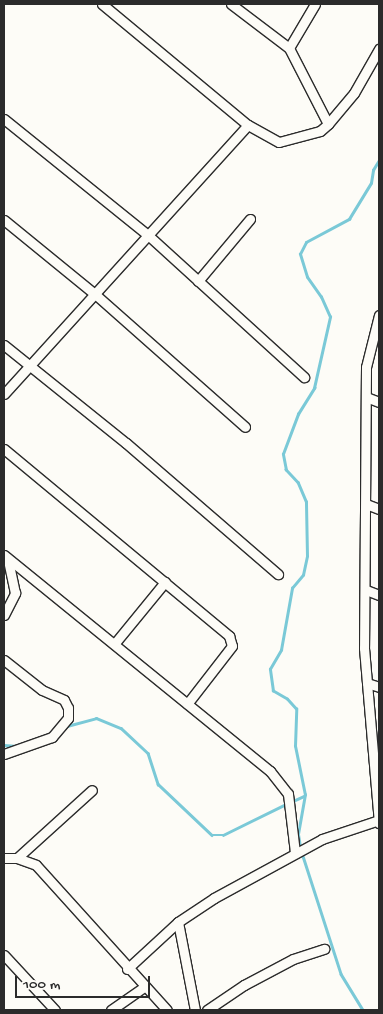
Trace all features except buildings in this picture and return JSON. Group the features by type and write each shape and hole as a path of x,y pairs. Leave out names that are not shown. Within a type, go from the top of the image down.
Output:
{"street":[{"path":"102,4 248,125 279,142 320,131 328,124 354,93 379,49"},
{"path":"231,4 289,48 328,124"},
{"path":"289,48 315,4"},
{"path":"4,118 149,236 304,377"},
{"path":"4,394 31,368 248,125"},
{"path":"198,281 250,219"},
{"path":"4,220 96,295 245,426"},
{"path":"127,969 178,922 294,853 322,839 379,822 379,798 364,648 366,590 366,367 379,315"},
{"path":"4,345 126,443 278,574"},
{"path":"366,397 379,402"},
{"path":"4,449 232,640 232,646 187,704"},
{"path":"366,504 379,509"},
{"path":"4,615 16,593 6,557"},
{"path":"6,557 265,766 285,787 294,853"},
{"path":"114,643 165,582"},
{"path":"366,590 379,595"},
{"path":"4,660 42,690 64,700 68,708 68,718 52,737 4,754"},
{"path":"367,683 379,687"},
{"path":"17,858 92,790"},
{"path":"4,858 17,858 36,864 127,969 167,1010"},
{"path":"178,922 195,1010"},
{"path":"207,1010 244,985 293,959 324,949"},
{"path":"4,955 55,1010"},
{"path":"111,1010 144,987"}],"waterway":[{"path":"300,847 298,834 305,795 295,746 296,709 287,699 273,691 270,669 281,650 292,588 303,575 307,556 306,502 298,483 286,470 283,454 298,414 314,388 330,317 321,297 307,277 300,254 306,242 349,219 371,183 373,170 379,160"},
{"path":"67,726 96,718 121,728 148,753 158,784 212,835 223,835 286,804"},
{"path":"4,745 17,746"},
{"path":"291,802 304,796"},
{"path":"302,853 341,974 363,1010"}]}
